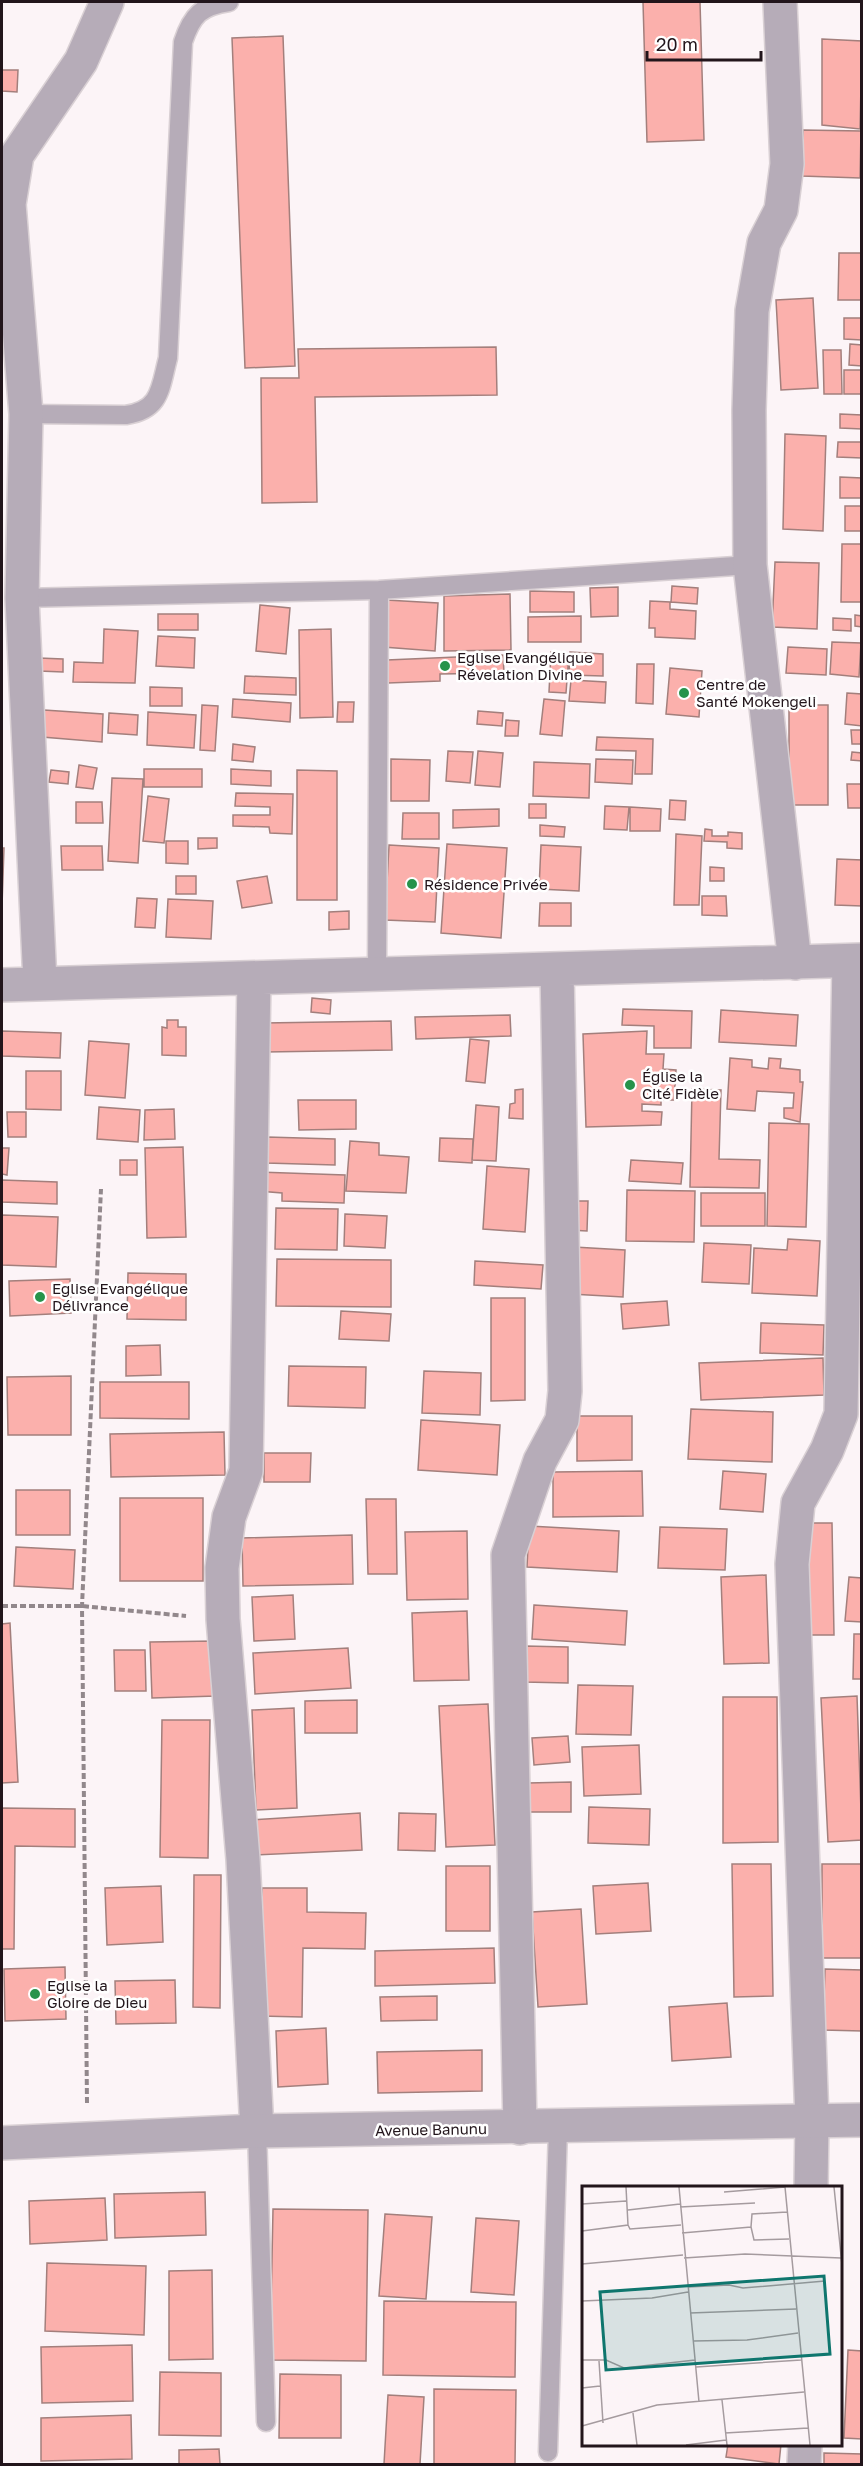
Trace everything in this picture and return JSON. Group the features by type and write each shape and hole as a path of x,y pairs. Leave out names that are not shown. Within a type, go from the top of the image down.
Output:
{"street":[{"path":"40,983 22,598 26,414 9,204 17,154 81,61 107,2"},
{"path":"780,2 787,164 781,210 764,243 752,311 749,410 750,565 795,963"},
{"path":"2,985 855,961 841,1414 827,1450 798,1503 792,1564 812,2121 811,2186"},
{"path":"520,2128 508,1555 540,1461 562,1420 565,1390 557,969"},
{"path":"254,978 246,1471 229,1517 222,1568 243,1859 256,2132"},
{"name":"Avenue Banunu","path":"2,2143 256,2132 558,2128 861,2120"},
{"path":"804,2464 805,2445"}],"lane":[{"path":"26,414 126,415 142,413 158,399 168,358 183,42 189,23 209,5 229,2"},
{"path":"22,598 379,590 750,565"},
{"path":"377,973 379,590"},
{"path":"548,2452 558,2128"},
{"path":"256,2132 266,2422"}],"path":[{"path":"87,2139 82,1606 101,1189"},
{"path":"2,1606 82,1606 224,1619"}],"building":[{"path":"643,2 700,2 704,140 647,142"},
{"path":"283,36 295,366 245,368 232,38"},
{"path":"822,39 862,41 860,129 822,125"},
{"path":"2,70 18,70 17,92 2,91"},
{"path":"803,130 861,131 860,178 802,176"},
{"path":"839,253 862,253 862,300 838,300"},
{"path":"813,298 818,388 781,390 776,300"},
{"path":"844,318 862,318 862,340 844,339"},
{"path":"850,344 862,345 862,366 849,365"},
{"path":"496,347 497,395 315,397 317,502 262,503 261,378 299,378 298,349"},
{"path":"823,350 841,350 842,394 824,394"},
{"path":"844,370 862,370 862,394 844,394"},
{"path":"840,414 862,415 862,429 840,428"},
{"path":"785,434 826,436 823,531 783,529"},
{"path":"838,442 862,442 862,458 837,457"},
{"path":"840,477 862,478 862,498 840,498"},
{"path":"845,506 862,506 862,531 845,531"},
{"path":"842,544 862,544 862,602 841,602"},
{"path":"775,562 819,563 817,629 772,627"},
{"path":"672,586 698,588 697,604 671,602"},
{"path":"618,587 618,616 591,617 590,588"},
{"path":"530,591 574,592 574,612 530,612"},
{"path":"510,594 511,650 444,651 444,596"},
{"path":"386,600 438,603 435,651 383,647"},
{"path":"650,601 670,602 670,609 696,611 695,639 655,637 655,628 649,628"},
{"path":"260,605 290,608 286,654 256,651"},
{"path":"158,614 198,614 198,630 158,630"},
{"path":"855,615 862,616 862,627 855,626"},
{"path":"581,616 581,642 528,642 528,617"},
{"path":"833,618 851,619 851,631 833,630"},
{"path":"104,629 138,631 135,683 73,682 74,662 103,663"},
{"path":"331,629 333,717 300,718 299,630"},
{"path":"158,636 195,638 194,668 156,666"},
{"path":"832,642 861,643 859,677 830,674"},
{"path":"788,647 827,649 826,675 786,673"},
{"path":"551,652 569,654 566,693 549,692"},
{"path":"570,652 603,654 603,676 569,675"},
{"name":"Eglise Evangélique Révelation Divine","path":"503,655 504,673 440,674 440,681 388,683 387,660"},
{"path":"39,658 63,659 63,672 39,671"},
{"path":"637,664 654,664 653,704 636,703"},
{"name":"Centre de Santé Mokengeli","path":"670,668 702,671 699,717 666,714"},
{"path":"245,676 296,678 296,695 244,693"},
{"path":"571,680 606,682 605,703 569,701"},
{"path":"150,687 182,688 182,706 150,706"},
{"path":"847,693 862,694 862,726 845,724"},
{"path":"233,699 291,703 290,722 232,717"},
{"path":"544,699 565,701 562,736 540,734"},
{"path":"338,702 354,702 353,722 337,722"},
{"path":"202,705 218,706 215,751 200,750"},
{"path":"789,705 828,705 828,805 789,805"},
{"path":"44,710 103,714 102,742 42,737"},
{"path":"478,711 503,713 502,726 477,724"},
{"path":"148,712 196,715 194,748 147,745"},
{"path":"109,713 138,715 137,735 108,733"},
{"path":"506,720 519,721 518,736 505,736"},
{"path":"851,730 862,730 862,744 852,744"},
{"path":"597,737 653,739 652,774 635,774 636,751 596,750"},
{"path":"233,744 255,747 253,762 232,760"},
{"path":"448,751 473,752 470,783 446,781"},
{"path":"478,751 503,753 500,787 475,785"},
{"path":"852,752 862,753 862,761 851,760"},
{"path":"391,759 430,760 429,801 391,801"},
{"path":"596,759 633,760 632,784 595,782"},
{"path":"534,762 590,764 589,798 533,796"},
{"path":"79,765 97,768 93,789 76,787"},
{"path":"144,769 202,769 202,787 144,787"},
{"path":"231,769 271,771 271,786 231,784"},
{"path":"51,770 69,772 68,784 49,782"},
{"path":"297,770 337,771 337,900 297,900"},
{"path":"112,778 143,779 138,863 108,861"},
{"path":"847,784 862,784 862,808 848,808"},
{"path":"236,793 293,794 292,834 270,833 269,827 233,826 233,815 270,815 270,807 235,806"},
{"path":"148,796 169,799 164,843 143,841"},
{"path":"670,800 686,801 685,820 669,819"},
{"path":"76,802 102,802 103,823 76,823"},
{"path":"529,804 546,804 546,818 529,818"},
{"path":"605,806 629,807 627,830 604,829"},
{"path":"630,807 661,809 660,831 630,831"},
{"path":"499,809 499,826 453,828 453,810"},
{"path":"403,813 439,813 439,839 402,839"},
{"path":"540,825 565,827 564,837 540,836"},
{"path":"705,829 712,830 712,836 728,836 728,832 742,833 742,849 727,848 727,842 704,841"},
{"path":"676,834 702,836 699,905 674,905"},
{"path":"198,838 217,838 217,848 198,849"},
{"path":"166,841 188,841 188,864 166,863"},
{"path":"447,844 507,848 501,938 441,933"},
{"name":"Résidence Privée","path":"389,845 439,848 435,922 385,920"},
{"path":"541,845 581,847 579,891 539,889"},
{"path":"61,846 102,846 103,870 62,870"},
{"path":"2,848 4,848 2,906"},
{"path":"837,859 862,860 862,906 835,905"},
{"path":"710,867 724,868 724,881 710,881"},
{"path":"176,876 196,876 196,894 176,894"},
{"path":"267,876 272,903 242,908 237,881"},
{"path":"702,896 726,896 727,916 702,915"},
{"path":"137,898 157,899 155,928 135,927"},
{"path":"168,899 213,901 211,939 166,937"},
{"path":"540,903 571,903 571,926 539,926"},
{"path":"349,911 349,929 329,930 329,912"},
{"path":"312,998 331,1000 330,1014 311,1012"},
{"path":"623,1009 692,1011 691,1048 654,1048 654,1026 622,1025"},
{"path":"721,1010 798,1015 796,1046 719,1042"},
{"path":"510,1015 511,1036 416,1039 415,1017"},
{"path":"167,1020 178,1020 178,1027 186,1027 186,1056 162,1055 162,1027 167,1028"},
{"path":"391,1021 392,1050 265,1052 264,1023"},
{"path":"2,1031 61,1033 60,1058 2,1056"},
{"name":"Église la Cité Fidèle","path":"647,1031 646,1054 664,1054 663,1069 676,1070 674,1100 661,1100 661,1105 642,1104 642,1111 662,1112 661,1125 586,1127 583,1034"},
{"path":"470,1039 489,1041 485,1083 466,1081"},
{"path":"89,1041 129,1044 125,1098 85,1095"},
{"path":"730,1058 752,1060 752,1067 768,1069 769,1058 781,1059 780,1068 800,1070 800,1082 803,1082 800,1122 784,1118 784,1108 793,1108 794,1093 757,1091 755,1111 727,1109"},
{"path":"26,1071 61,1071 61,1110 26,1109"},
{"path":"523,1089 523,1119 509,1118 510,1104 515,1103 515,1090"},
{"path":"692,1089 721,1090 719,1159 760,1160 759,1188 690,1187"},
{"path":"298,1100 356,1100 356,1129 299,1130"},
{"path":"476,1105 499,1107 496,1161 472,1160"},
{"path":"99,1107 140,1110 138,1142 97,1139"},
{"path":"174,1109 175,1139 144,1140 145,1110"},
{"path":"7,1112 26,1112 26,1137 8,1137"},
{"path":"769,1123 809,1124 806,1227 767,1226"},
{"path":"267,1137 335,1139 335,1165 266,1163"},
{"path":"440,1138 473,1139 472,1163 439,1161"},
{"path":"350,1141 379,1143 379,1155 409,1157 406,1193 346,1191"},
{"path":"183,1147 186,1237 147,1238 145,1148"},
{"path":"2,1148 9,1148 7,1175 2,1174"},
{"path":"120,1160 137,1160 137,1175 120,1175"},
{"path":"631,1160 683,1163 681,1184 629,1181"},
{"path":"487,1166 529,1169 525,1232 483,1229"},
{"path":"258,1172 345,1175 344,1203 282,1201 282,1193 258,1191"},
{"path":"2,1180 57,1182 57,1204 2,1202"},
{"path":"627,1190 695,1191 694,1242 626,1241"},
{"path":"701,1193 765,1193 765,1226 701,1226"},
{"path":"570,1201 588,1201 587,1231 569,1230"},
{"path":"276,1208 338,1209 337,1250 275,1249"},
{"path":"345,1214 387,1216 385,1248 344,1246"},
{"path":"2,1215 58,1217 56,1267 2,1265"},
{"path":"788,1239 820,1241 817,1296 752,1293 754,1248 787,1250"},
{"path":"704,1243 751,1245 749,1284 702,1282"},
{"path":"574,1247 625,1250 623,1297 571,1294"},
{"path":"277,1259 391,1260 391,1307 276,1306"},
{"path":"475,1261 543,1265 541,1289 474,1285"},
{"path":"128,1273 186,1274 186,1320 127,1319"},
{"name":"Eglise Evangélique Délivrance","path":"70,1279 71,1313 10,1316 9,1281"},
{"path":"491,1298 525,1298 525,1400 491,1401"},
{"path":"667,1301 669,1325 623,1329 621,1304"},
{"path":"341,1311 391,1314 389,1341 339,1339"},
{"path":"761,1323 824,1325 823,1355 760,1353"},
{"path":"160,1345 161,1375 126,1376 126,1346"},
{"path":"823,1358 824,1395 701,1400 699,1363"},
{"path":"289,1366 366,1367 365,1408 288,1406"},
{"path":"424,1371 481,1373 480,1415 422,1413"},
{"path":"71,1376 71,1435 8,1435 7,1377"},
{"path":"100,1382 189,1382 189,1419 100,1418"},
{"path":"691,1409 773,1412 772,1462 688,1459"},
{"path":"577,1416 632,1416 632,1460 577,1461"},
{"path":"421,1420 500,1425 497,1475 418,1470"},
{"path":"224,1432 225,1475 111,1477 110,1434"},
{"path":"264,1453 311,1453 310,1482 264,1482"},
{"path":"642,1471 643,1516 553,1517 553,1472"},
{"path":"723,1471 766,1474 763,1512 720,1509"},
{"path":"16,1490 70,1490 70,1535 16,1535"},
{"path":"120,1498 203,1498 203,1581 120,1581"},
{"path":"366,1499 396,1499 397,1574 368,1574"},
{"path":"805,1523 832,1523 834,1635 806,1635"},
{"path":"529,1526 619,1531 617,1572 527,1567"},
{"path":"660,1527 727,1529 725,1570 658,1568"},
{"path":"467,1531 468,1599 407,1600 405,1532"},
{"path":"352,1535 353,1584 243,1586 242,1538"},
{"path":"16,1547 75,1550 73,1589 14,1586"},
{"path":"766,1575 769,1663 724,1664 721,1577"},
{"path":"849,1577 862,1578 862,1622 845,1621"},
{"path":"293,1595 295,1639 254,1641 252,1597"},
{"path":"534,1605 627,1611 625,1645 532,1639"},
{"path":"467,1611 469,1680 414,1681 412,1613"},
{"path":"10,1623 18,1782 2,1783 2,1624"},
{"path":"854,1634 862,1634 862,1679 853,1679"},
{"path":"214,1641 216,1696 152,1698 150,1642"},
{"path":"525,1646 568,1647 568,1683 524,1682"},
{"path":"348,1648 351,1688 255,1694 253,1653"},
{"path":"114,1650 145,1650 146,1691 115,1691"},
{"path":"578,1685 633,1686 631,1735 576,1734"},
{"path":"857,1696 862,1840 828,1842 821,1698"},
{"path":"723,1697 777,1697 778,1842 723,1843"},
{"path":"357,1700 357,1733 305,1733 305,1701"},
{"path":"488,1704 495,1845 446,1847 439,1706"},
{"path":"294,1708 297,1808 256,1810 252,1710"},
{"path":"162,1720 210,1720 208,1858 160,1857"},
{"path":"568,1736 570,1762 534,1765 532,1738"},
{"path":"639,1745 641,1794 584,1796 582,1747"},
{"path":"571,1782 571,1812 528,1812 528,1783"},
{"path":"589,1807 650,1809 649,1845 588,1843"},
{"path":"2,1808 75,1809 75,1847 15,1846 14,1949 2,1949"},
{"path":"360,1813 362,1850 255,1855 252,1820"},
{"path":"399,1813 436,1814 435,1851 398,1850"},
{"path":"732,1864 771,1864 773,1996 734,1997"},
{"path":"822,1864 862,1864 862,1958 822,1958"},
{"path":"446,1866 490,1866 490,1931 446,1931"},
{"path":"194,1875 221,1875 220,2008 193,2007"},
{"path":"648,1883 651,1931 596,1934 593,1886"},
{"path":"161,1886 163,1942 107,1945 105,1888"},
{"path":"262,1888 307,1888 307,1912 366,1913 365,1949 303,1948 302,2017 260,2016"},
{"path":"581,1909 587,2004 538,2007 532,1912"},
{"path":"494,1948 495,1983 375,1986 375,1951"},
{"name":"Eglise la Gloire de Dieu","path":"65,1967 66,2019 5,2021 4,1969"},
{"path":"825,1969 862,1970 862,2031 823,2030"},
{"path":"175,1980 176,2023 116,2024 115,1981"},
{"path":"437,1996 437,2020 381,2021 380,1997"},
{"path":"727,2003 731,2057 672,2061 669,2007"},
{"path":"326,2028 328,2084 278,2087 276,2031"},
{"path":"482,2050 482,2091 378,2093 377,2052"},
{"path":"205,2192 206,2235 115,2238 114,2194"},
{"path":"105,2198 107,2240 30,2244 29,2201"},
{"path":"273,2209 368,2210 366,2361 270,2360"},
{"path":"385,2214 432,2217 426,2299 379,2296"},
{"path":"476,2218 519,2221 514,2295 471,2292"},
{"path":"47,2263 146,2266 144,2335 45,2331"},
{"path":"212,2270 213,2359 169,2360 169,2271"},
{"path":"384,2301 516,2302 515,2377 383,2375"},
{"path":"132,2345 133,2401 42,2403 41,2347"},
{"path":"848,2350 862,2351 862,2439 844,2438"},
{"path":"160,2372 221,2373 221,2436 159,2435"},
{"path":"280,2374 341,2375 341,2438 279,2438"},
{"path":"434,2389 516,2390 515,2464 434,2464"},
{"path":"388,2395 424,2397 420,2464 384,2464"},
{"path":"131,2415 132,2459 41,2461 41,2418"},
{"path":"728,2445 781,2445 779,2464 726,2457"},
{"path":"219,2449 220,2464 179,2464 179,2450"},
{"path":"824,2453 862,2454 862,2464 824,2464"}],"place":[{"name":"Eglise Evangélique Révelation Divine","path":"445,666"},
{"name":"Centre de Santé Mokengeli","path":"684,693"},
{"name":"Résidence Privée","path":"412,884"},
{"name":"Église la Cité Fidèle","path":"630,1085"},
{"name":"Eglise Evangélique Délivrance","path":"40,1297"},
{"name":"Eglise la Gloire de Dieu","path":"35,1994"}]}
